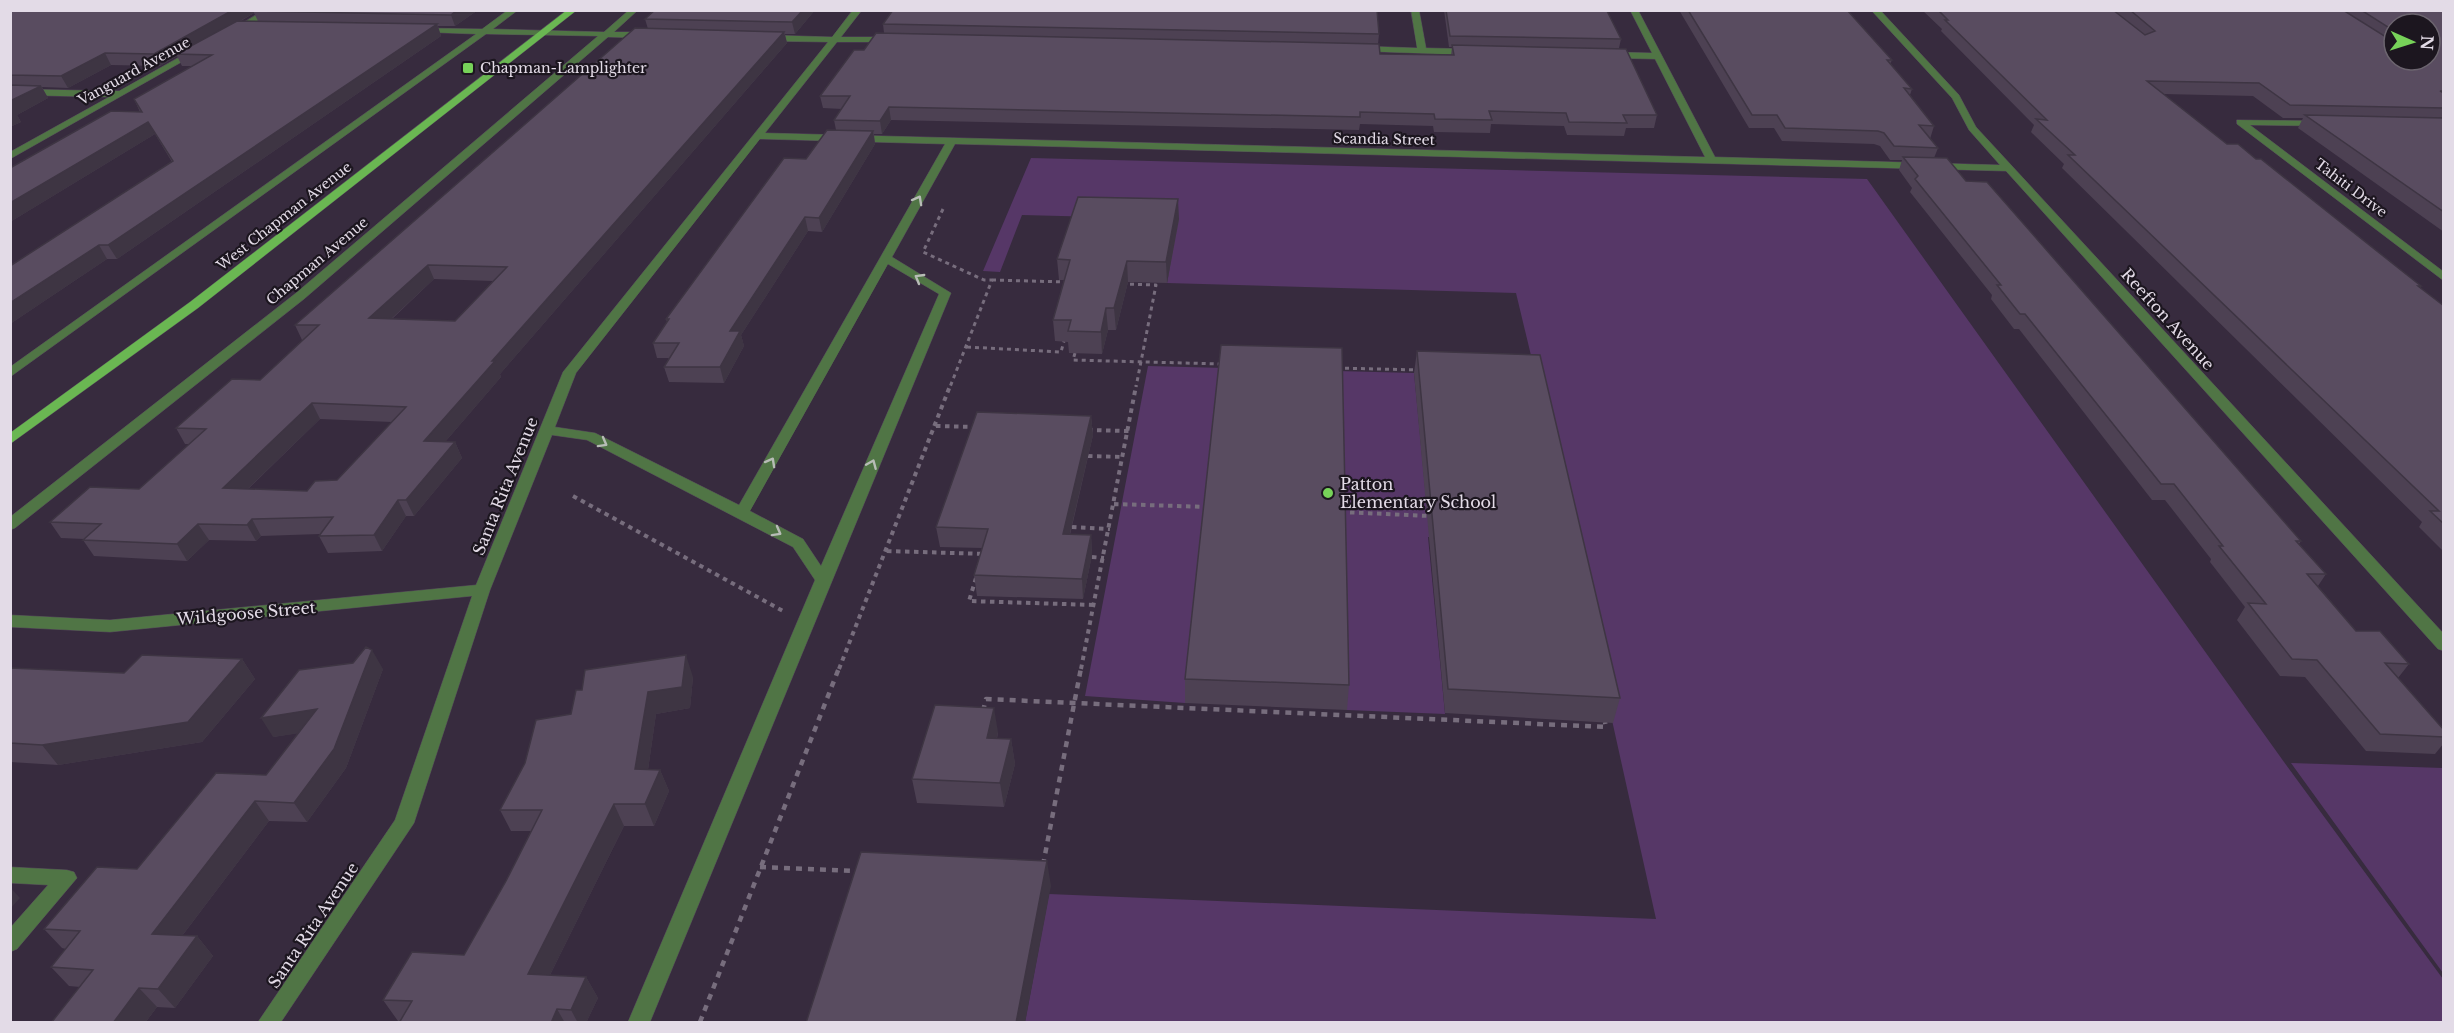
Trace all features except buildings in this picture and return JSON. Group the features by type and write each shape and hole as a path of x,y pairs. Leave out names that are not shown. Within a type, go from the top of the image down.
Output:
{"main road":[{"name":"West Chapman Avenue","path":"10,440 194,305 573,10"}],"street":[{"path":"221,38 271,10"},
{"path":"10,373 514,10"},
{"name":"Chapman Avenue","path":"10,525 300,296 634,10"},
{"name":"Santa Rita Avenue","path":"269,1023 404,823 482,590 570,372 858,10"},
{"path":"1415,10 1422,51"},
{"path":"1635,10 1656,56 1712,161"},
{"name":"Reefton Avenue","path":"1875,10 1956,97 1972,128 2444,645"},
{"path":"241,27 264,27"},
{"path":"415,30 652,36"},
{"path":"755,38 907,40"},
{"name":"Vanguard Avenue","path":"10,156 211,44"},
{"path":"1351,49 1481,52"},
{"path":"1598,55 1656,56"},
{"path":"10,92 121,94"},
{"name":"Tahiti Drive","path":"2336,124 2240,122 2444,278"},
{"name":"Scandia Street","path":"757,136 2009,168"},
{"path":"742,513 951,142"},
{"path":"639,1023 945,293 886,258"},
{"path":"547,430 590,436 798,543 823,580"},
{"name":"Wildgoose Street","path":"10,621 110,626 482,590"},
{"path":"10,875 67,878 10,943"}],"path":[{"path":"992,280 1069,282"},
{"path":"1043,867 1156,285 1113,283"},
{"path":"967,347 1061,352 1064,341"},
{"path":"1075,353 1073,360 1231,364"},
{"path":"1331,368 1423,370 1423,373"},
{"path":"700,1023 936,426 983,427"},
{"path":"1084,430 1129,431"},
{"path":"1088,456 1124,457"},
{"path":"573,496 784,611"},
{"path":"1114,504 1215,507"},
{"path":"1334,512 1437,516"},
{"path":"1071,527 1110,529"},
{"path":"887,550 989,554"},
{"path":"980,563 983,554"},
{"path":"1092,557 1104,558"},
{"path":"978,572 969,601 1095,605"},
{"path":"980,721 986,699 1456,716 1606,727 1605,722"},
{"path":"760,867 863,871"}],"shaded area":[{"path":"1031,158 1867,179 2284,762 2443,979 2443,1022 1025,1022 1049,894 1656,919 1573,544 1428,537 1445,714 1347,710 1205,529 1185,703 1085,696 1148,366 1414,373 1426,498 1534,368 1516,293 1167,283 1178,219 1022,215 1000,272 983,271"},
{"path":"2291,763 2443,768 2443,973"}],"place":[{"name":"Chapman-Lamplighter","path":"468,68"},
{"name":"Patton Elementary School","path":"1328,493"}]}
